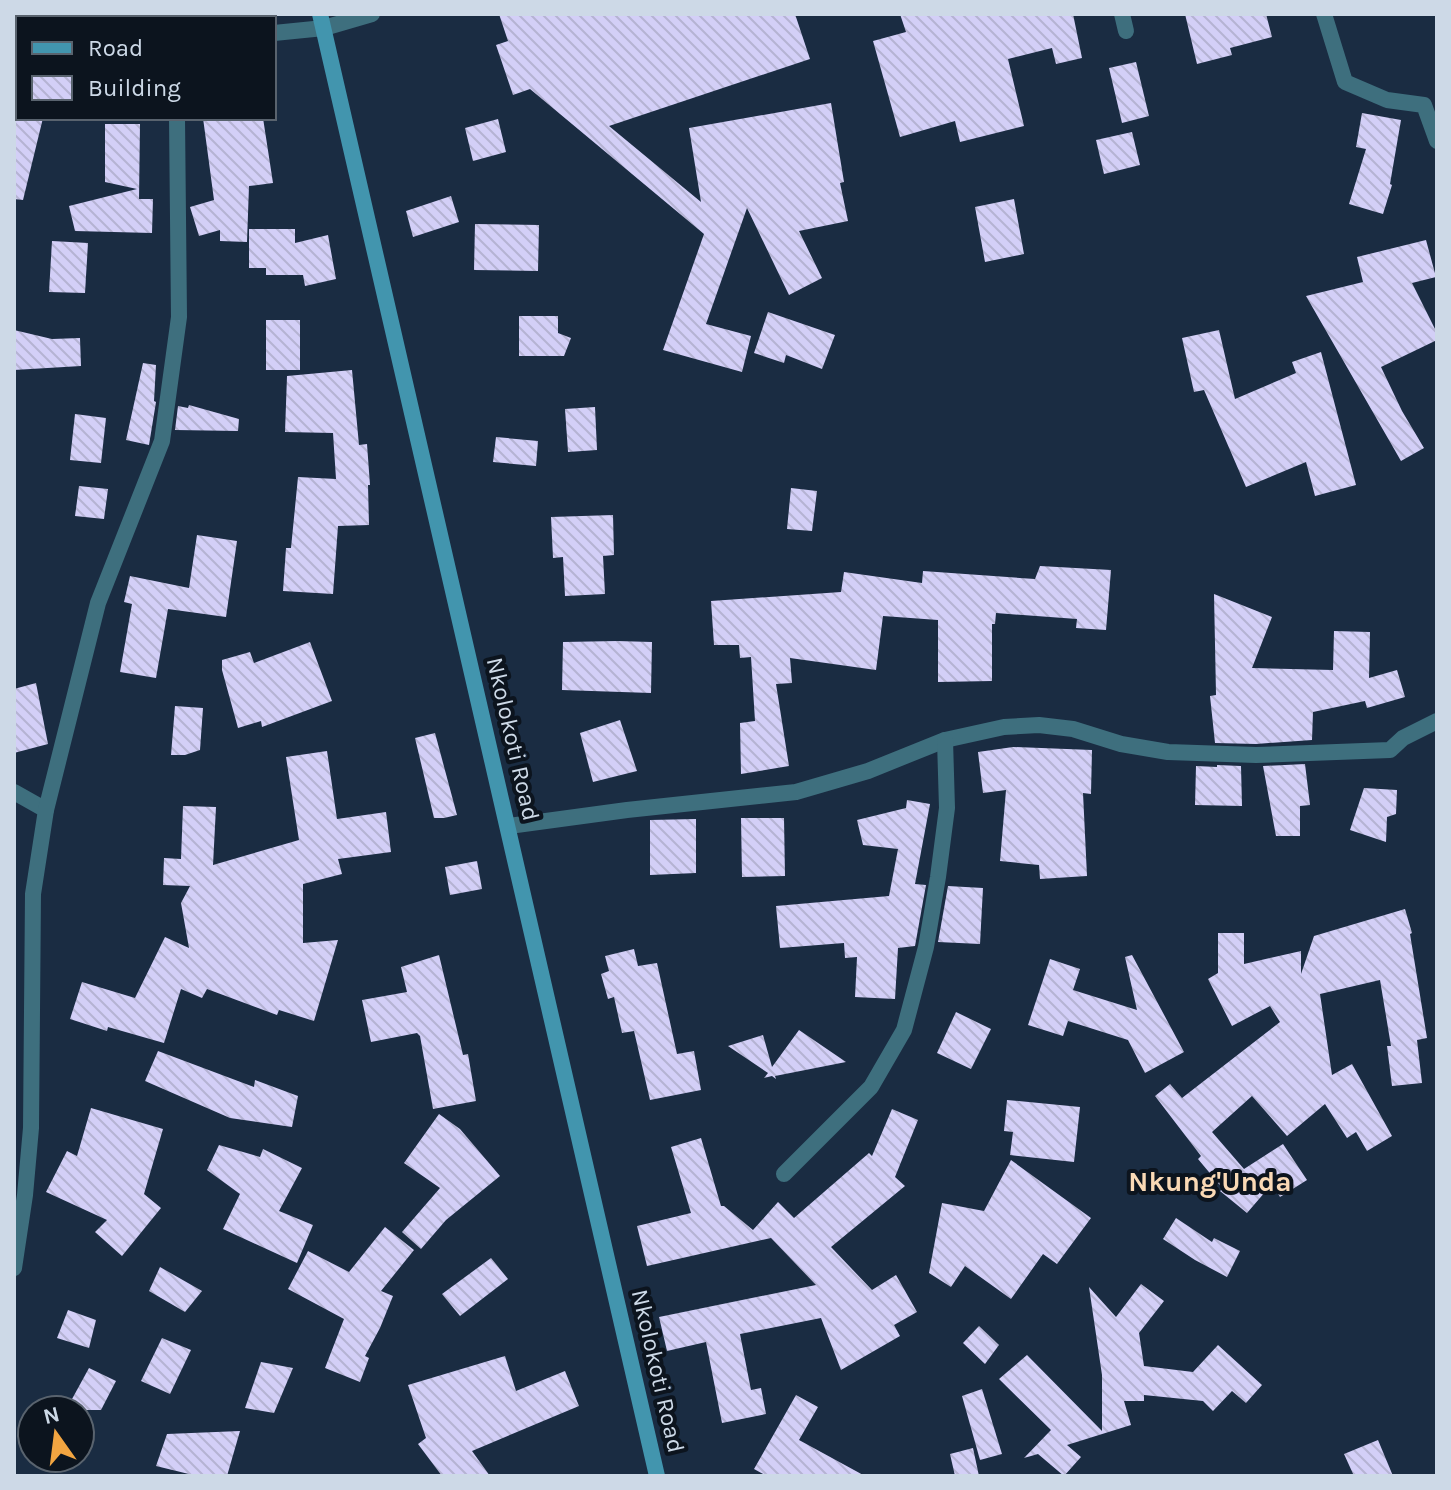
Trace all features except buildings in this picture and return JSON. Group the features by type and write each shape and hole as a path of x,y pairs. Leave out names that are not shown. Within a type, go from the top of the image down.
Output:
{"main road":[{"name":"Nkolokoti Road","path":"322,21 657,1476"}],"street":[{"path":"276,32 322,21 372,14"},
{"path":"1122,14 1126,31"},
{"path":"1324,14 1345,82 1387,100 1424,105 1437,141"},
{"path":"14,1268 31,1128 33,894 46,810 98,603 162,441 179,317 177,120"},
{"path":"509,826 796,792 868,771 945,740 1004,727 1039,725 1073,729 1121,744 1168,752 1256,755 1390,750 1403,738 1437,721"},
{"path":"784,1174 871,1087 904,1030 926,947 938,877 947,808 945,740"},
{"path":"14,792 46,810"}],"district":[{"name":"Nkung'Unda","path":"1210,1181"}]}
